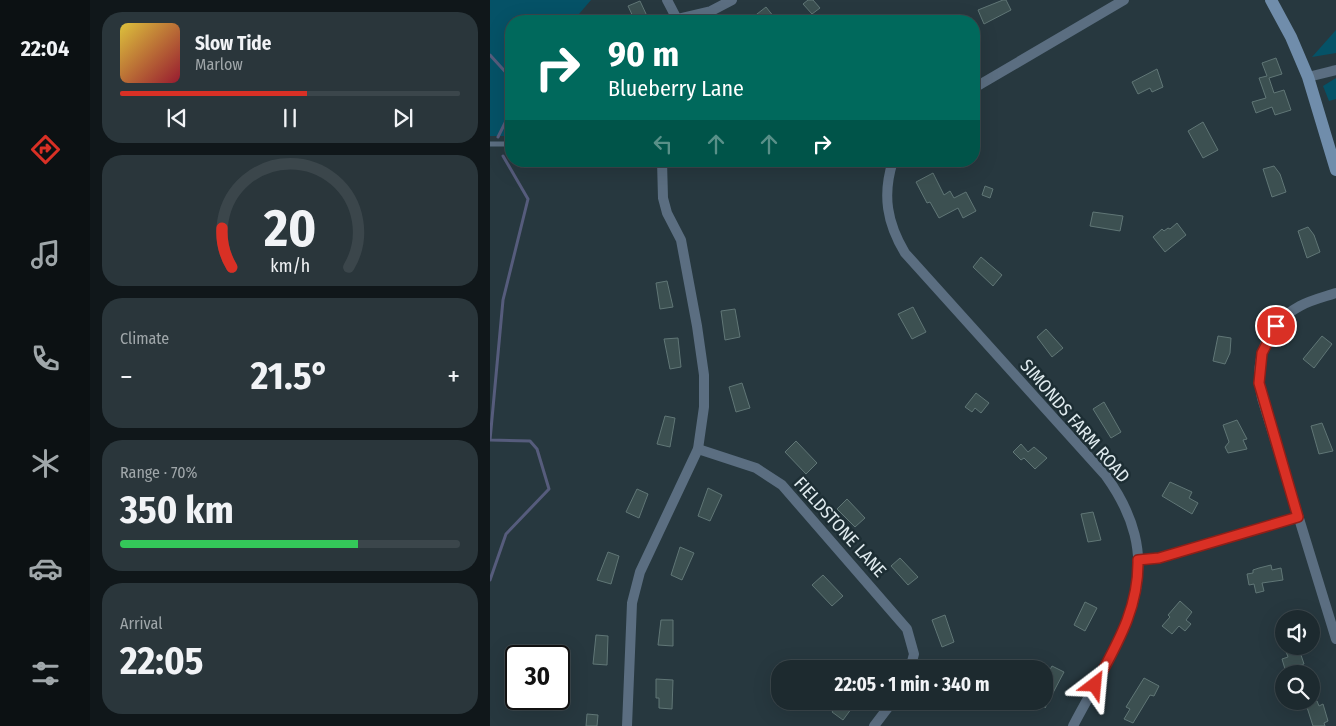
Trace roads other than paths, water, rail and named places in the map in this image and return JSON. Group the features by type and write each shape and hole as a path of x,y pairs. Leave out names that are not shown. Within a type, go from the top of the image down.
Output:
{"main road":[{"path":"1270,0 1292,37 1308,77 1336,170"}],"street":[{"path":"667,0 674,15"},
{"path":"696,15 711,11 732,0"},
{"path":"980,84 1124,0"},
{"path":"1308,77 1336,70"},
{"path":"627,726 632,603 640,572 698,449 704,407 704,375 681,240 667,213 663,198 662,167"},
{"name":"SIMONDS FARM ROAD","path":"891,167 887,184 886,202 891,227 900,245 924,276 1106,476 1115,489 1130,520 1138,560 1136,592 1128,624 1073,726"},
{"path":"1336,293 1306,303 1287,315 1272,332 1260,360 1260,391 1336,639"},
{"name":"FIELDSTONE LANE","path":"698,449 756,468 782,485 907,629 914,654 912,660"},
{"path":"1138,560 1159,558 1298,517"},
{"path":"874,726 886,710"}],"lane":[{"path":"490,144 505,144"}],"waterway":[{"path":"490,55 505,71"},
{"path":"498,137 505,123"},
{"path":"490,440 503,300 528,199 509,167"},
{"path":"490,440 530,441 537,449 549,489 506,534 490,580"}]}
